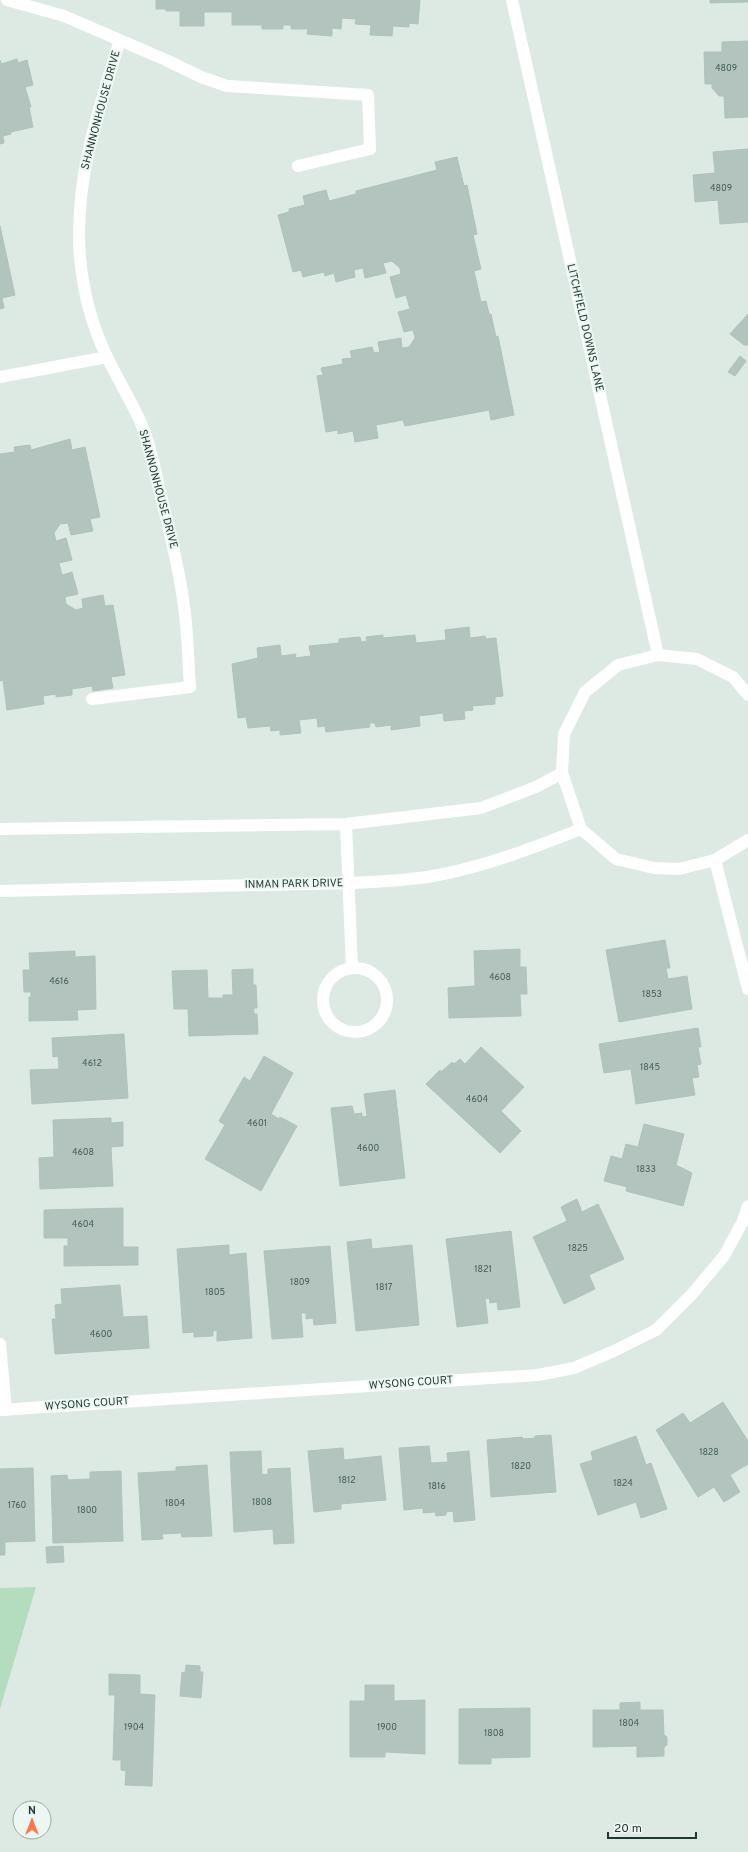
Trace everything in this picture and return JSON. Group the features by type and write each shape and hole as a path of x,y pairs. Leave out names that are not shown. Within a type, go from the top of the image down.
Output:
{"street":[{"path":"7,0 64,16 201,77 226,86 368,95 370,149 298,166"},
{"name":"LITCHFIELD DOWNS LANE","path":"512,0 658,656"},
{"name":"SHANNONHOUSE DRIVE","path":"92,699 190,687 182,594 178,566 156,475 144,432 126,390 107,356 88,307 80,258 79,225 82,181 89,146 120,40"},
{"path":"0,377 107,356"},
{"path":"748,695 733,676 697,659 658,656 618,665 585,692 564,734 562,773 581,829 616,860 654,868 679,869 715,860 748,840"},
{"path":"0,829 346,824 481,808 536,787 562,773"},
{"path":"346,824 352,968"},
{"name":"INMAN PARK DRIVE","path":"0,891 66,888 348,883 403,880 434,876 479,865 530,849 581,829"},
{"path":"715,860 748,989"},
{"path":"352,968 368,970 378,976 384,985 387,996 386,1008 382,1018 374,1026 356,1033 345,1031 335,1026 328,1018 323,1007 322,996 329,981 340,970 352,968"},
{"name":"WYSONG COURT","path":"3,1410 538,1375 574,1368 614,1351 656,1330 692,1294 724,1256 743,1221 748,1206"},
{"path":"0,1344 3,1410"}],"green space":[{"path":"36,1587 0,1709 0,1588"}],"building":[{"path":"156,0 420,0 418,24 409,23 409,27 393,26 392,36 370,35 371,25 355,24 356,19 342,18 341,29 332,28 332,36 307,34 308,29 291,29 291,25 283,25 283,29 262,29 262,25 232,25 232,12 204,12 204,26 180,26 180,11 156,9"},
{"path":"710,0 748,0 748,2 710,3"},
{"path":"748,41 748,117 725,118 724,96 719,96 712,88 712,84 705,84 704,52 722,52 722,42"},
{"path":"17,59 18,63 27,60 33,85 25,87 31,107 29,107 33,127 11,132 11,134 3,136 4,143 0,144 0,60 1,64"},
{"path":"748,149 748,222 720,224 718,200 695,202 693,175 715,173 713,152"},
{"path":"457,157 464,186 467,185 477,234 473,235 481,269 474,271 481,302 486,301 489,314 491,314 496,337 498,336 514,415 491,420 489,410 405,426 403,420 376,425 378,438 355,442 353,431 338,434 338,430 326,432 317,376 323,375 321,368 343,364 342,359 352,358 350,351 372,347 374,353 380,352 378,342 401,338 402,348 409,347 415,338 413,330 404,332 398,312 410,309 406,295 396,298 390,277 401,274 400,268 392,261 383,263 386,273 365,278 363,268 354,270 355,277 336,282 334,273 325,276 324,272 303,277 301,270 293,272 278,215 289,212 289,209 305,205 303,196 326,190 329,201 356,194 356,191 437,170 435,162"},
{"path":"0,226 15,295 2,298 4,308 0,309"},
{"path":"748,314 748,345 744,345 730,334"},
{"path":"740,356 746,361 735,376 728,372"},
{"path":"70,439 72,450 85,447 100,517 90,519 93,531 71,535 68,523 60,524 54,533 56,541 66,538 72,560 59,563 62,575 72,572 78,594 65,597 66,604 76,610 83,608 82,599 103,595 105,606 113,605 125,675 111,677 113,688 93,691 92,686 72,689 72,695 56,697 56,694 43,696 44,704 7,710 3,680 0,681 0,454 15,452 14,447 30,445 31,450"},
{"path":"469,627 470,638 485,636 486,639 496,638 503,696 495,697 495,704 472,706 473,710 464,711 465,719 444,721 443,713 419,716 420,726 391,730 391,725 376,727 375,723 369,723 370,727 326,732 325,726 318,727 317,718 299,720 301,733 280,735 280,730 271,731 270,726 248,728 246,717 238,718 232,664 258,658 257,648 280,645 281,656 296,654 295,658 311,656 309,646 339,643 339,639 360,637 361,642 367,641 366,637 383,635 383,638 415,635 416,643 446,640 445,630"},
{"path":"665,940 670,968 666,968 668,979 687,976 692,1009 619,1022 606,950"},
{"path":"520,949 520,967 526,967 527,994 520,994 521,1016 449,1018 448,988 475,986 474,951"},
{"path":"75,951 75,957 95,956 96,1009 77,1010 78,1020 29,1021 29,997 31,997 31,992 24,992 23,970 30,970 29,953"},
{"path":"253,969 253,985 256,985 257,1008 254,1008 254,1014 257,1014 258,1034 189,1036 188,1009 174,1009 172,971 207,970 208,998 223,998 223,995 233,995 232,970"},
{"path":"698,1028 701,1047 698,1047 701,1064 697,1065 699,1077 692,1078 695,1095 636,1104 631,1069 604,1073 599,1044"},
{"path":"124,1034 128,1098 32,1104 30,1070 59,1069 58,1056 53,1057 52,1038"},
{"path":"481,1047 524,1087 501,1111 521,1131 500,1153 426,1084 440,1070 441,1072 452,1062 454,1064 460,1059 465,1064"},
{"path":"264,1056 293,1073 271,1114 297,1126 261,1191 205,1159 225,1125 219,1121 244,1077 250,1081"},
{"path":"395,1090 405,1178 340,1186 331,1108 352,1106 354,1114 362,1113 362,1117 367,1116 364,1094"},
{"path":"111,1118 111,1123 123,1122 123,1146 111,1147 113,1186 40,1189 39,1158 54,1157 53,1120"},
{"path":"644,1124 684,1134 676,1165 692,1173 683,1206 626,1191 627,1187 604,1181 611,1156 622,1159 626,1144 638,1147"},
{"path":"577,1199 582,1212 598,1204 624,1259 589,1275 595,1289 564,1304 533,1237 567,1221 561,1207"},
{"path":"123,1208 123,1247 138,1247 138,1265 64,1266 64,1246 68,1246 68,1238 44,1238 44,1210"},
{"path":"511,1231 520,1307 498,1310 497,1302 490,1303 489,1298 485,1299 488,1323 457,1327 446,1239"},
{"path":"371,1239 372,1249 412,1245 419,1325 356,1331 347,1242"},
{"path":"229,1245 229,1255 246,1253 252,1338 217,1341 217,1330 213,1331 213,1336 194,1337 194,1332 183,1333 177,1249"},
{"path":"330,1246 336,1323 314,1325 313,1318 306,1319 306,1313 301,1313 303,1337 272,1339 264,1251"},
{"path":"120,1285 123,1317 147,1316 149,1348 55,1354 52,1319 56,1319 55,1305 62,1304 61,1289"},
{"path":"723,1402 748,1441 748,1464 730,1475 740,1492 724,1502 714,1487 698,1497 656,1430 683,1413 690,1423"},
{"path":"551,1435 556,1492 491,1497 487,1440 522,1437 523,1439 535,1438 535,1436"},
{"path":"636,1436 646,1465 651,1463 667,1509 641,1518 636,1502 598,1515 580,1464 593,1460 591,1452"},
{"path":"429,1446 431,1463 448,1462 447,1453 469,1451 475,1520 454,1522 453,1511 446,1512 446,1515 436,1516 435,1512 423,1513 423,1508 404,1510 399,1448"},
{"path":"343,1448 344,1460 381,1456 386,1500 341,1504 341,1509 314,1512 308,1451"},
{"path":"261,1451 262,1475 268,1474 268,1469 290,1468 294,1543 274,1544 273,1529 234,1532 230,1452"},
{"path":"207,1465 212,1536 182,1537 181,1533 162,1534 163,1539 142,1540 138,1473 176,1471 176,1467"},
{"path":"33,1468 35,1541 5,1542 5,1555 0,1555 0,1469"},
{"path":"121,1471 123,1541 53,1543 51,1476 67,1475 68,1480 90,1479 90,1472"},
{"path":"63,1546 64,1562 47,1563 46,1547"},
{"path":"186,1665 200,1666 200,1672 203,1672 201,1698 180,1696 182,1672 185,1673"},
{"path":"109,1674 140,1675 140,1694 155,1695 152,1786 125,1785 126,1771 121,1770 121,1760 113,1760 115,1695 109,1695"},
{"path":"365,1685 394,1685 394,1701 425,1700 425,1754 385,1752 385,1757 350,1757 350,1701 365,1701"},
{"path":"640,1702 640,1710 663,1710 664,1735 667,1737 667,1745 664,1747 664,1756 637,1757 637,1746 593,1747 593,1710 620,1710 620,1703"},
{"path":"530,1708 530,1757 491,1758 491,1764 459,1764 459,1709"}]}
